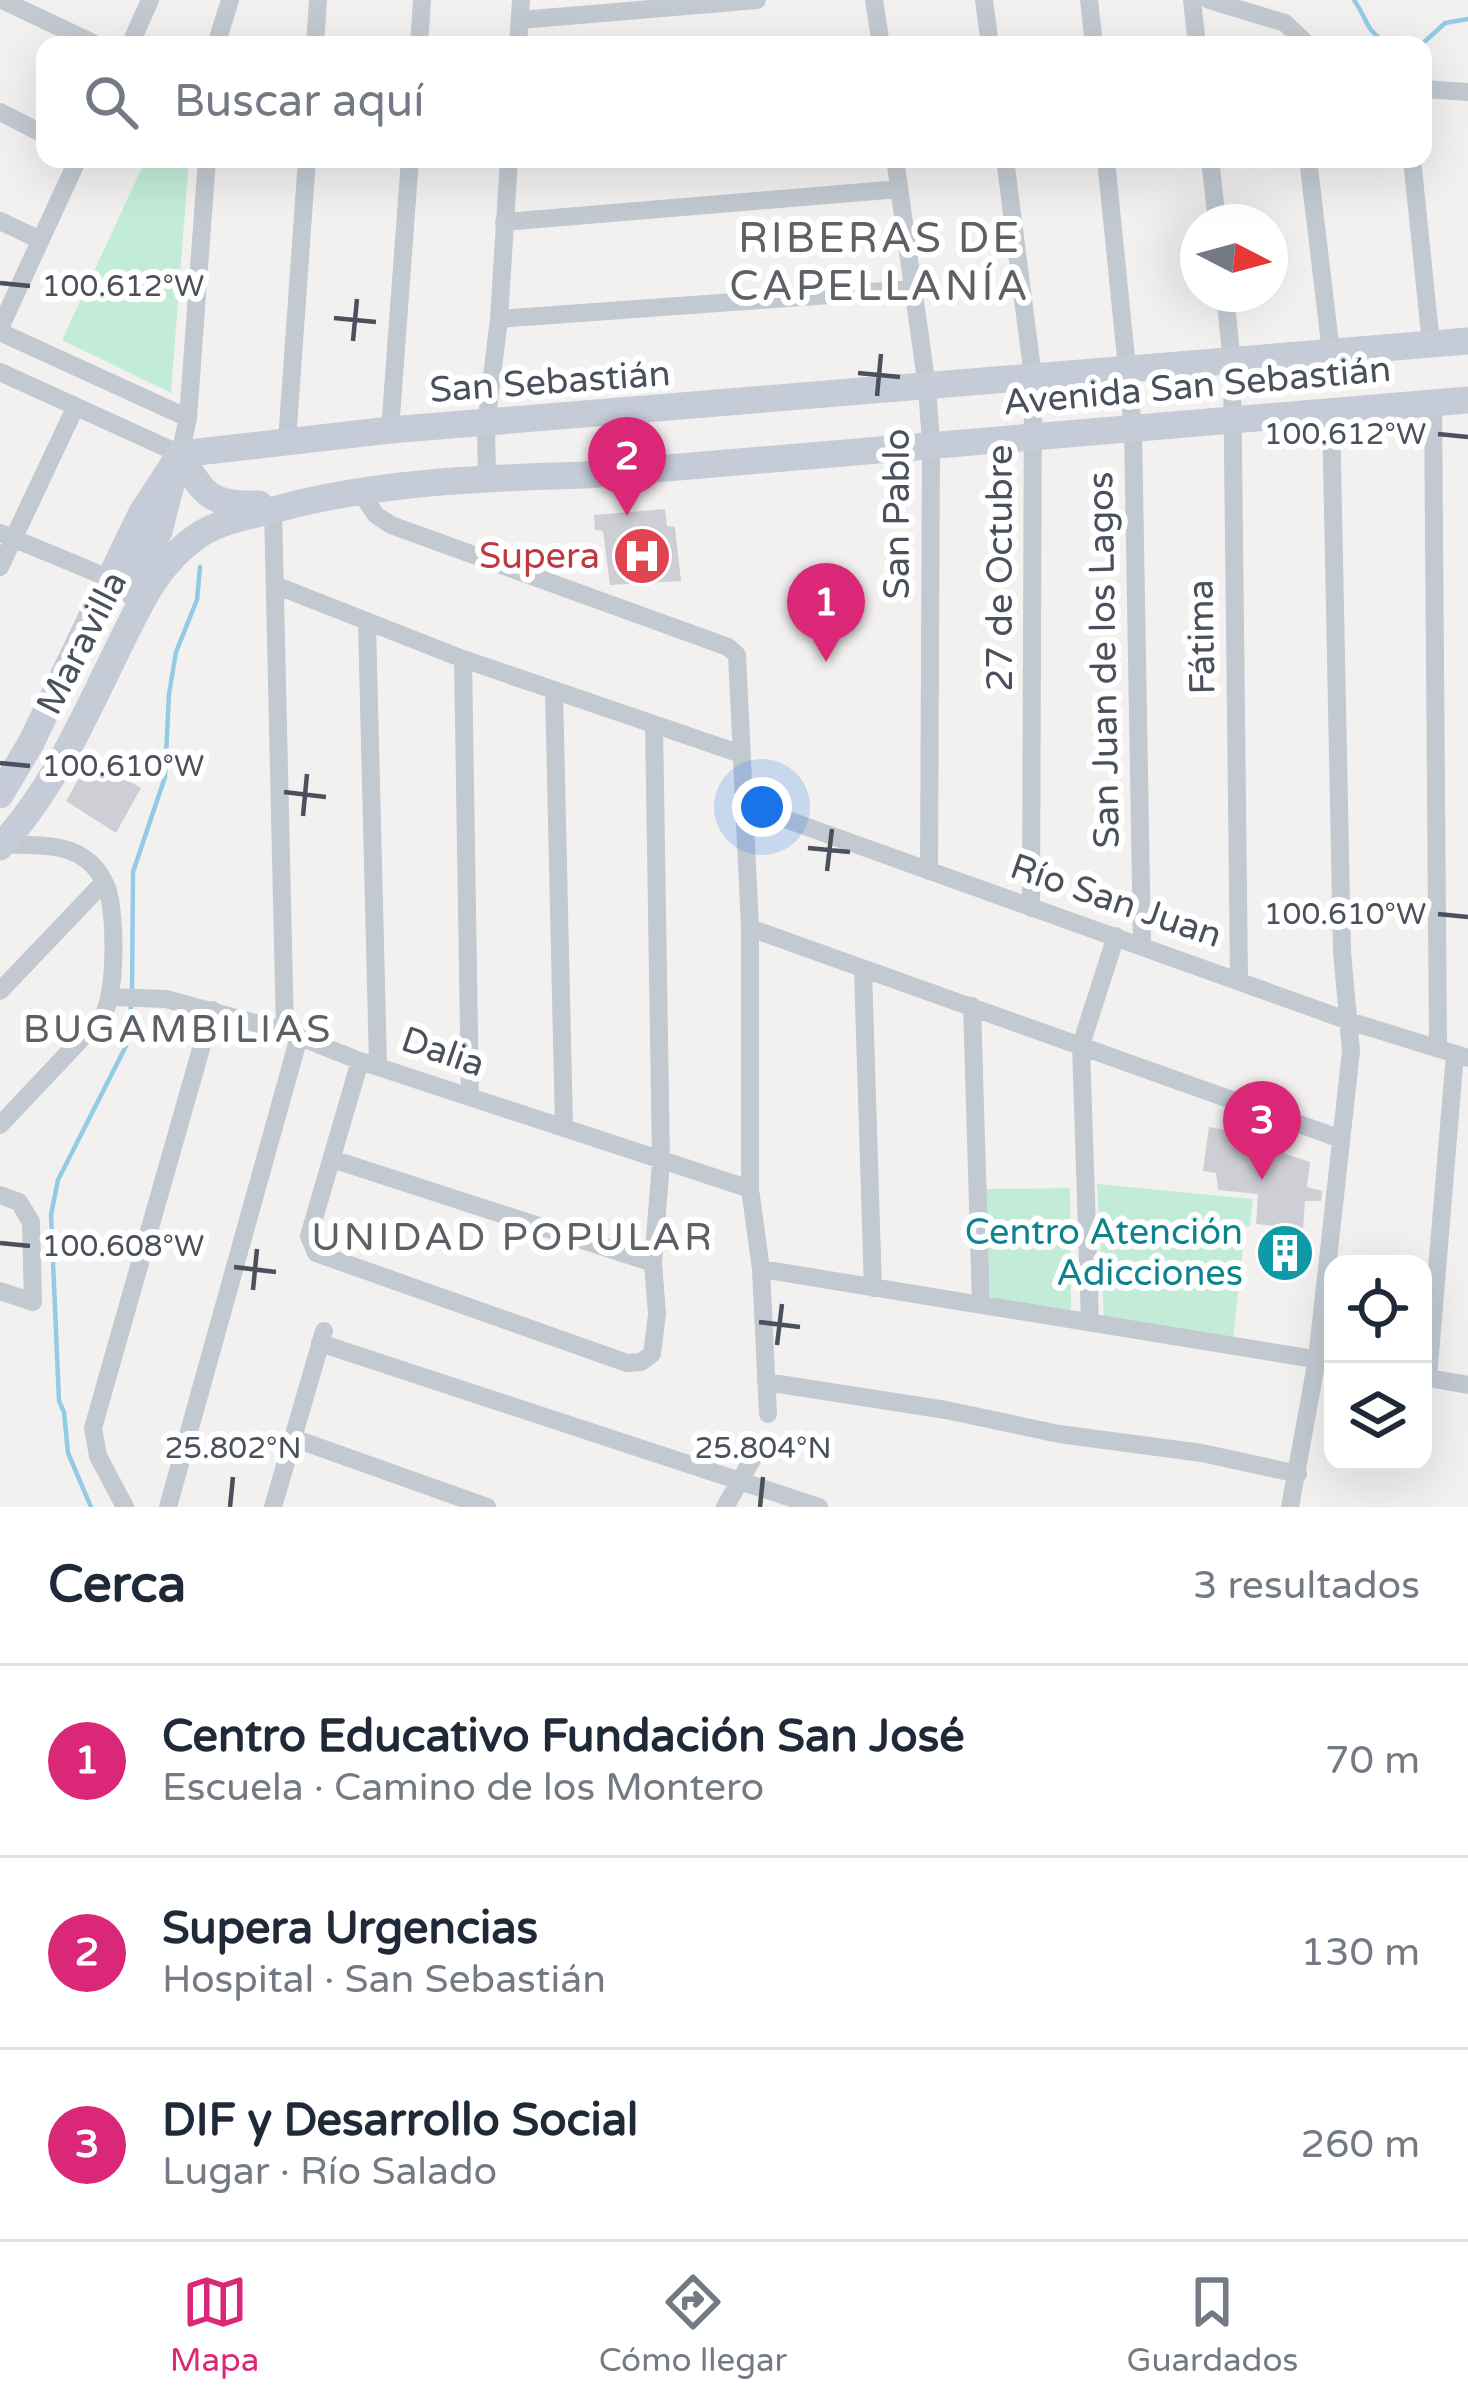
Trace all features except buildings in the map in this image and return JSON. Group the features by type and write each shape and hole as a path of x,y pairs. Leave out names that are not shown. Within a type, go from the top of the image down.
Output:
{"main road":[{"name":"Avenida San Sebastián","path":"927,387 1468,341"},
{"name":"San Sebastián","path":"179,454 391,430 927,387"},
{"name":"Avenida San Sebastián","path":"931,443 1468,400"},
{"path":"179,454 208,496 223,504 267,507 487,479 585,475 931,443"},
{"path":"238,447 223,471 228,491 267,507"},
{"path":"113,659 112,639 159,531 179,454"},
{"name":"Maravilla","path":"0,795 31,743 142,514 179,454"},
{"name":"Maravilla","path":"1,845 33,810 62,763 160,570 202,532 267,507"}],"street":[{"path":"2,0 78,36"},
{"path":"134,36 150,0"},
{"path":"218,36 230,0"},
{"path":"316,36 319,0"},
{"path":"420,36 422,0"},
{"path":"521,10 757,0"},
{"path":"874,0 879,36"},
{"path":"984,0 989,36"},
{"path":"1089,0 1093,36"},
{"path":"1192,0 1196,36"},
{"path":"1209,0 1250,6 1285,23 1297,36"},
{"path":"1432,90 1468,92"},
{"path":"0,112 36,130"},
{"path":"74,168 0,330 188,418"},
{"path":"0,372 179,454 188,418 205,168"},
{"path":"287,441 306,168"},
{"path":"391,430 409,168"},
{"path":"487,479 486,424 499,319 508,168"},
{"name":"San Pablo","path":"897,168 931,443 929,871"},
{"name":"27 de Octubre","path":"1005,168 1033,377 1035,436 1030,908"},
{"name":"San Juan de los Lagos","path":"1107,168 1133,428 1142,945"},
{"path":"1211,168 1215,204"},
{"path":"1309,168 1331,352"},
{"path":"1413,168 1431,344"},
{"path":"504,222 899,188"},
{"path":"0,221 40,240"},
{"path":"499,319 912,289"},
{"name":"Fátima","path":"1227,312 1232,363 1239,979"},
{"path":"1427,1363 1454,1053 1433,403"},
{"path":"0,567 7,536 75,408"},
{"path":"1331,412 1342,952 1351,1051 1333,1255"},
{"path":"361,493 376,515 391,525 734,651 739,661 749,928 750,1189 768,1414"},
{"path":"168,1507 292,1034 275,585 267,507"},
{"path":"7,536 109,578"},
{"path":"275,585 463,659 741,754"},
{"path":"368,623 369,1063 332,1160 310,1236 316,1253 628,1363 641,1362 654,1347 657,1314 653,1263 661,1162 654,724"},
{"path":"463,659 470,1096"},
{"path":"554,690 564,1127"},
{"name":"Río San Juan","path":"743,804 1349,1021 1454,1053"},
{"path":"0,1125 116,998 109,892 104,882 81,855 60,848 1,845"},
{"path":"0,991 104,882"},
{"path":"749,928 1341,1139"},
{"path":"1090,1322 1081,1045 1116,936"},
{"path":"863,969 873,1288"},
{"name":"Dalia","path":"116,998 149,996 292,1034 750,1189"},
{"path":"972,1006 981,1305"},
{"path":"125,1507 98,1456 93,1428 212,1010"},
{"path":"332,1160 653,1263"},
{"path":"0,1195 20,1202 29,1216 33,1303 0,1291"},
{"path":"760,1269 1324,1361"},
{"path":"273,1507 322,1337 820,1507"},
{"path":"1290,1507 1325,1363"},
{"path":"1432,1379 1468,1385"},
{"path":"766,1382 946,1410 1059,1434 1202,1453 1298,1474"},
{"path":"293,1438 487,1507"},
{"path":"725,1507 753,1458"}],"green space":[{"path":"142,168 188,168 171,393 62,340"},
{"path":"1097,1184 1253,1199 1250,1226 1245,1227 1233,1341 1104,1319"},
{"path":"1070,1188 1071,1312 994,1303 986,1189"}],"waterway":[{"path":"1354,0 1378,36"},
{"path":"1431,36 1445,23 1468,19"},
{"path":"132,995 133,872 165,777 169,694 176,652 197,600 200,567"},
{"path":"91,1507 68,1453 59,1401 51,1215 58,1180 126,1046 131,1006"}],"place":[{"name":"Supera Urgencias","path":"627,516"},
{"name":"Supera","path":"642,556"},
{"name":"Centro Educativo Fundación San José","path":"826,662"},
{"name":"DIF y Desarrollo Social","path":"1262,1180"},
{"name":"Centro Atención Adicciones","path":"1285,1253"}],"district":[{"name":"RIBERAS DE CAPELLANÍA","path":"880,262"},
{"name":"BUGAMBILIAS","path":"178,1029"},
{"name":"UNIDAD POPULAR","path":"513,1237"}]}
